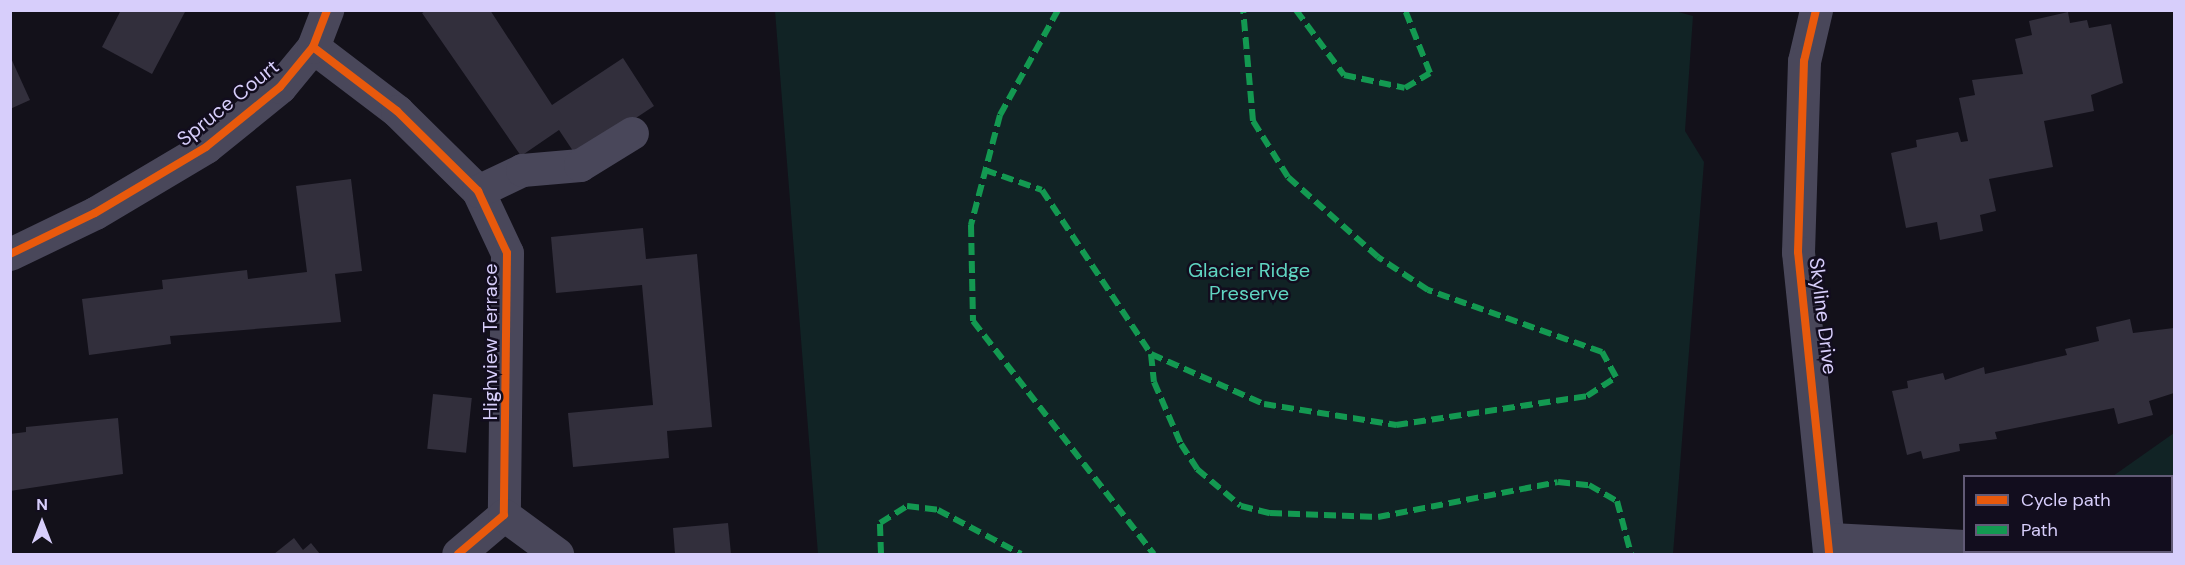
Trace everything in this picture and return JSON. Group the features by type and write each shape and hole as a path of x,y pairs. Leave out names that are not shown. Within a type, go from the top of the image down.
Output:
{"street":[{"path":"311,10 313,47"},
{"name":"Spruce Court","path":"10,254 95,213 206,147 280,87 313,47 327,10"},
{"name":"Skyline Drive","path":"1816,10 1804,60 1798,252 1830,547"},
{"name":"Highview Terrace","path":"313,47 397,111 478,191 507,253 504,515"},
{"path":"478,191 522,170 580,165 632,133"},
{"path":"458,555 504,515 557,555"},
{"path":"1830,547 1963,546"}],"green space":[{"name":"Glacier Ridge Preserve","path":"775,11 1675,11 1693,16 1685,131 1704,162 1673,554 818,554"},
{"path":"2174,433 2174,554 2066,554 2173,553 2173,475 2114,475"}],"building":[{"path":"121,10 186,10 152,74 102,47"},
{"path":"427,10 490,10 552,105 623,58 654,106 577,157 559,130 521,156 422,13"},
{"path":"2068,12 2070,23 2087,20 2089,28 2111,24 2123,83 2091,95 2094,111 2044,121 2053,167 1989,179 1996,211 1980,215 1983,231 1940,240 1937,222 1906,228 1891,153 1917,147 1916,140 1958,132 1961,142 1968,141 1959,98 1975,95 1972,80 2023,74 2015,39 2032,35 2029,21"},
{"path":"10,56 30,100 10,109"},
{"path":"351,179 362,271 335,274 341,322 170,336 171,344 89,355 82,299 163,289 162,280 247,270 248,279 307,272 296,186"},
{"path":"643,228 646,259 697,254 712,427 667,431 669,458 573,467 568,413 653,405 642,285 556,293 551,237"},
{"path":"2130,319 2133,333 2174,328 2174,393 2149,401 2153,415 2118,424 2114,408 1995,432 1997,439 1959,444 1960,451 1923,459 1921,451 1907,455 1892,391 1908,388 1907,381 1943,373 1945,380 1984,367 1985,374 2067,355 2065,349 2099,341 2096,327"},
{"path":"433,394 472,398 466,453 427,449"},
{"path":"118,418 123,474 10,491 10,434 26,432 26,427"},
{"path":"728,523 731,554 675,554 673,528"},
{"path":"294,538 303,550 311,543 320,554 274,554"}],"marked path":[{"path":"1058,10 1000,115 971,225 973,321 1154,554"},
{"path":"985,170 1042,190 1151,354 1264,404 1396,425 1587,396 1616,377 1602,352 1428,290 1378,257 1288,177 1253,121 1243,10"},
{"path":"1296,10 1344,75 1405,88 1430,73 1405,10"},
{"path":"1151,354 1154,382 1181,444 1197,469 1241,506 1270,513 1378,517 1558,482 1589,485 1617,501 1631,554"},
{"path":"881,554 880,523 907,506 938,510 1021,554"}],"cycle path":[{"path":"10,254 95,213 206,147 280,87 313,47 327,10"},
{"path":"1816,10 1804,61 1798,252 1829,554"},
{"path":"313,47 397,111 478,191 507,253 504,515 458,554"}]}
